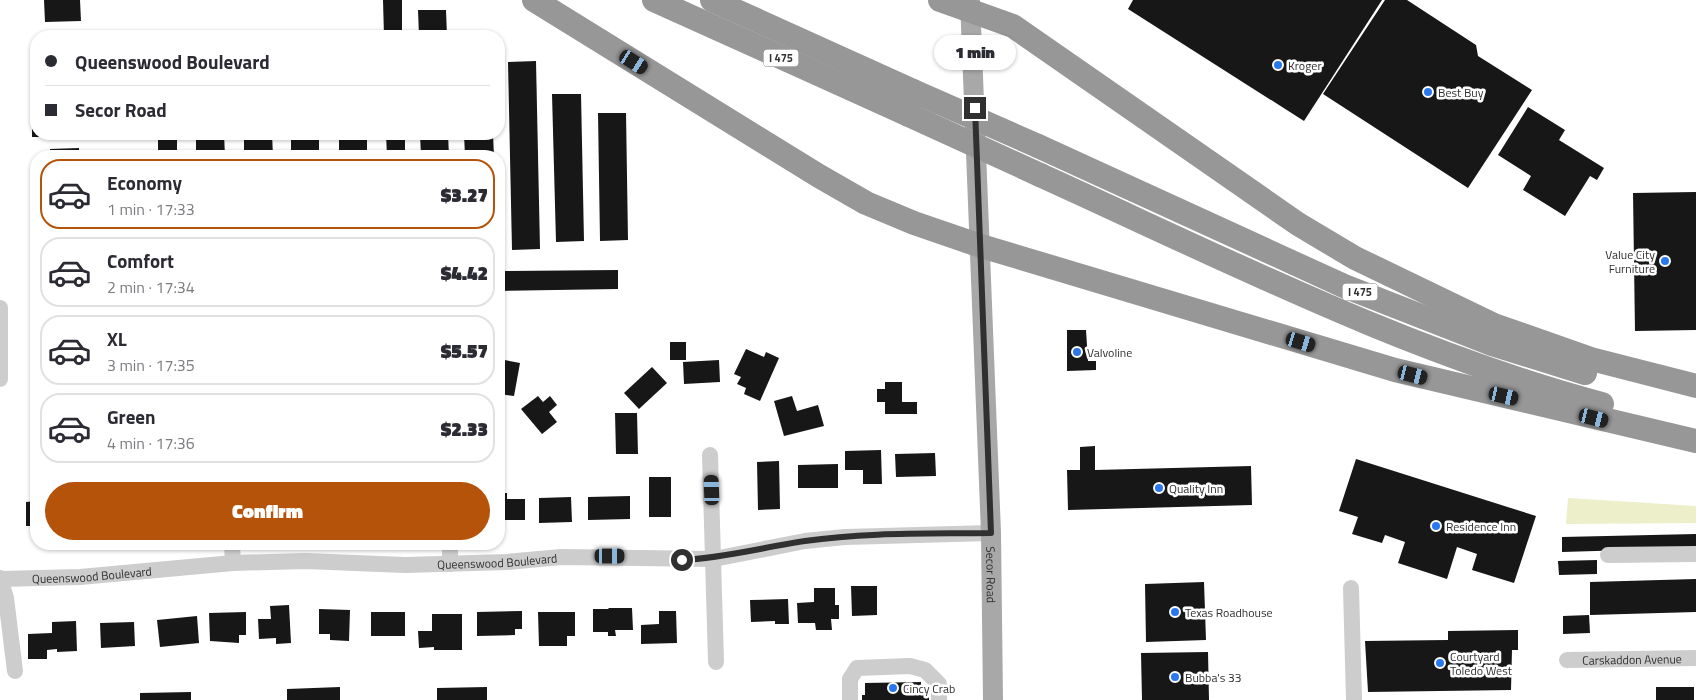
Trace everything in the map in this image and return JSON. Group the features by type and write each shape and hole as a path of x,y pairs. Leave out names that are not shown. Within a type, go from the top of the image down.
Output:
{"highway":[{"path":"534,0 819,176 866,202 914,223 981,246 1395,370 1696,441"},
{"name":"I 475","path":"654,0 1337,309 1501,374 1571,396 1650,416 1696,425"},
{"name":"I 475","path":"712,0 1344,286 1492,344 1596,377 1696,399"},
{"path":"940,0 970,5 1013,26 1298,224 1355,258 1494,325 1590,359 1696,386"}],"main road":[{"name":"Secor Road","path":"970,5 991,533 993,700"}],"street":[{"path":"0,308 0,379"},
{"path":"710,455 716,662"},
{"name":"Queenswood Boulevard","path":"0,579 80,577 233,563 305,561 405,565 506,562 561,557 714,559 805,541 845,537 991,533"},
{"path":"232,550 233,563"},
{"path":"450,550 450,564"},
{"path":"1608,555 1696,554"},
{"path":"0,579 6,598 15,671"},
{"path":"1351,588 1354,700"},
{"name":"Carskaddon Avenue","path":"1567,660 1696,658"},
{"path":"850,700 850,679 857,668 910,666 925,670 939,684 939,700"}],"shaded area":[{"path":"1568,498 1696,506 1696,523 1566,524"}],"building":[{"path":"44,0 80,0 81,21 45,22"},
{"path":"383,0 402,0 402,30 384,30"},
{"name":"Kroger","path":"1133,0 1382,0 1304,121 1128,9"},
{"name":"Best Buy","path":"1385,0 1407,0 1476,45 1478,56 1532,90 1468,188 1323,94"},
{"path":"418,10 446,10 447,30 419,30"},
{"path":"536,61 540,249 512,250 508,62"},
{"path":"552,94 581,94 584,241 556,242"},
{"path":"1528,107 1565,130 1559,140 1604,168 1597,180 1590,176 1565,216 1523,190 1531,176 1498,155"},
{"path":"598,113 626,113 628,240 600,241"},
{"path":"158,140 177,140 177,150 158,150"},
{"path":"196,140 224,140 225,150 196,150"},
{"path":"244,140 272,140 273,150 244,150"},
{"path":"291,140 319,140 319,150 291,150"},
{"path":"339,140 367,140 367,150 339,150"},
{"path":"386,140 405,140 405,150 387,150"},
{"path":"420,140 448,140 449,150 421,150"},
{"path":"464,140 493,140 494,150 465,150"},
{"path":"79,148 79,150 50,150"},
{"name":"Value City Furniture","path":"1696,192 1696,330 1635,331 1633,193"},
{"path":"618,270 618,289 505,291 505,271"},
{"name":"Valvoline","path":"1067,330 1086,330 1088,361 1096,361 1096,370 1067,371"},
{"path":"670,342 686,342 686,360 670,360"},
{"path":"746,349 764,357 766,352 779,358 760,401 744,394 746,388 737,384 741,377 734,374"},
{"path":"505,360 520,363 514,396 505,395"},
{"path":"719,360 720,382 684,384 683,362"},
{"path":"652,367 667,383 639,409 624,393"},
{"path":"885,382 902,382 902,402 917,402 917,414 885,414 885,402 877,402 877,389 885,389"},
{"path":"538,396 543,402 550,396 557,405 549,412 557,422 542,434 521,409"},
{"path":"792,396 797,411 818,405 824,426 784,436 774,401"},
{"path":"615,413 637,413 638,454 616,454"},
{"name":"Quality Inn","path":"1095,446 1095,470 1251,466 1252,505 1068,510 1067,470 1080,470 1080,447"},
{"path":"881,450 882,484 863,484 863,470 845,470 845,451"},
{"path":"935,453 936,476 896,477 895,454"},
{"path":"1356,459 1536,516 1514,583 1472,570 1477,554 1457,547 1447,579 1398,563 1405,542 1385,535 1382,543 1352,534 1358,517 1339,511"},
{"path":"779,461 780,509 758,510 757,462"},
{"path":"838,464 838,488 798,488 798,465"},
{"path":"649,477 671,477 671,517 649,517"},
{"path":"505,493 507,493 507,499 525,499 525,520 505,520"},
{"path":"630,496 630,519 588,520 588,497"},
{"path":"571,497 572,522 539,523 539,498"},
{"path":"26,502 30,502 30,526 26,526"},
{"path":"1696,534 1696,548 1562,552 1562,537"},
{"path":"1597,560 1597,574 1559,575 1558,561"},
{"path":"1696,579 1696,612 1590,615 1590,582"},
{"name":"Texas Roadhouse","path":"1204,582 1206,640 1146,642 1145,584"},
{"path":"851,586 877,586 877,615 852,616"},
{"path":"814,588 835,588 835,605 839,605 839,619 831,619 832,630 816,630 815,623 798,623 797,603 814,602"},
{"path":"788,599 789,624 775,624 775,621 751,622 750,600"},
{"path":"289,605 291,643 276,644 276,638 259,639 258,619 271,619 270,606"},
{"path":"632,608 633,630 615,630 616,636 608,636 608,632 593,632 593,609"},
{"path":"319,609 350,610 349,641 330,640 330,634 319,634"},
{"path":"522,611 522,629 515,629 515,635 477,636 477,612"},
{"path":"659,611 676,611 677,643 641,644 641,625 659,624"},
{"path":"246,612 246,635 239,635 239,643 210,641 209,613"},
{"path":"371,612 405,612 405,636 371,636"},
{"path":"538,612 575,612 575,636 567,636 567,646 539,646"},
{"path":"432,614 462,614 462,650 434,650 434,647 419,648 418,631 432,631"},
{"path":"1589,615 1590,633 1563,634 1563,616"},
{"path":"197,616 199,643 160,647 157,620"},
{"path":"76,621 77,651 57,652 57,649 47,650 47,659 28,659 28,634 52,633 52,622"},
{"path":"134,622 135,646 101,648 100,623"},
{"name":"Courtyard Toledo West","path":"1518,630 1518,650 1512,650 1511,690 1368,692 1365,641 1448,640 1448,631"},
{"name":"Bubba's 33","path":"1208,652 1209,700 1142,700 1141,653"},
{"name":"Cincy Crab","path":"921,682 921,692 929,692 929,700 862,700 862,695 865,695 865,683"},
{"path":"340,687 340,700 287,700 287,689"},
{"path":"487,687 487,700 437,700 437,688"},
{"path":"1656,687 1694,687 1694,700 1656,700"},
{"path":"191,692 191,700 140,700 140,693"}],"place":[{"name":"Kroger","path":"1278,65"},
{"name":"Best Buy","path":"1428,92"},
{"name":"Value City Furniture","path":"1665,261"},
{"name":"Valvoline","path":"1077,352"},
{"name":"Quality Inn","path":"1159,488"},
{"name":"Residence Inn","path":"1436,526"},
{"name":"Texas Roadhouse","path":"1175,612"},
{"name":"Courtyard Toledo West","path":"1440,663"},
{"name":"Bubba's 33","path":"1175,677"},
{"name":"Cincy Crab","path":"893,688"}],"route":[{"path":"682,560 714,559 805,541 845,537 991,533 975,108"}]}
